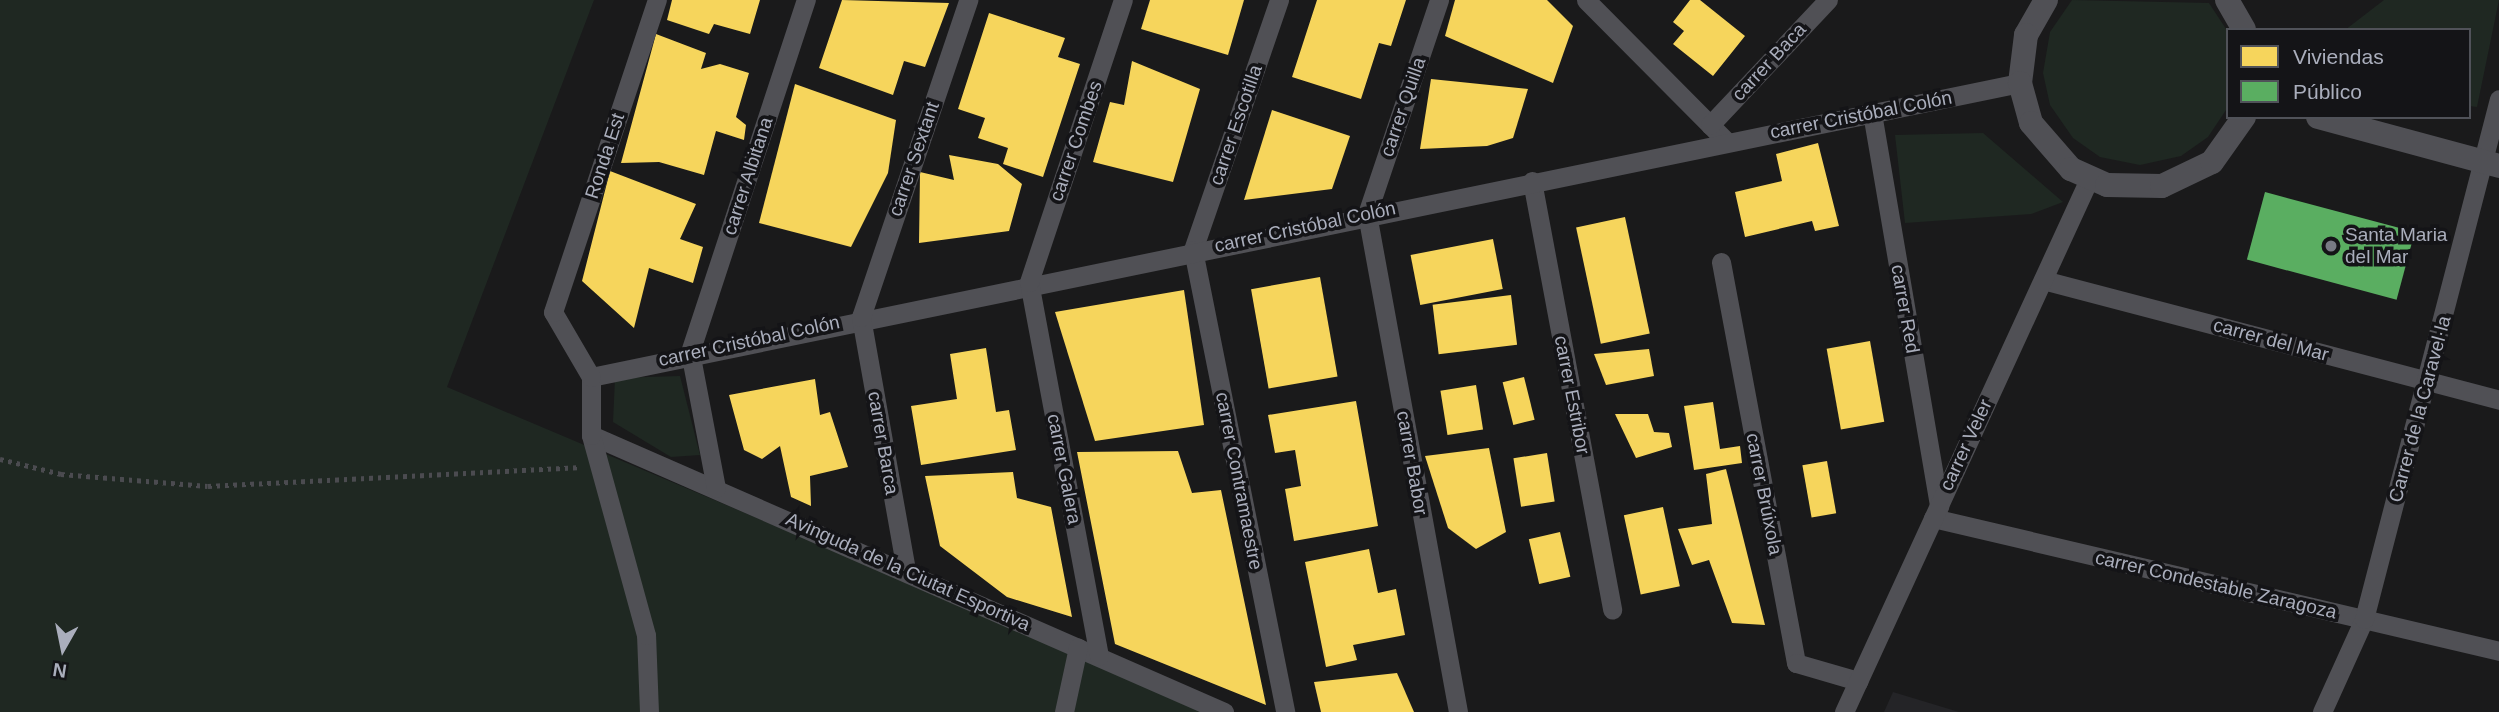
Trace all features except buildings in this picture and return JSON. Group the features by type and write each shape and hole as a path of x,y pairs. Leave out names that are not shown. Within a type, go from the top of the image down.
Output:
{"street":[{"name":"Ronda Est","path":"591,377 553,312 657,0"},
{"name":"carrer Albitana","path":"690,352 806,0"},
{"name":"carrer Sextant","path":"861,317 968,0"},
{"name":"carrer Combes","path":"1028,282 1123,0"},
{"name":"carrer Escotilla","path":"1192,250 1279,0"},
{"name":"carrer Quilla","path":"1367,214 1439,0"},
{"name":"carrer Baca","path":"1710,125 1828,0"},
{"path":"2046,0 2026,35 2020,83 2041,141 2089,179 2134,189 2180,181 2212,162 2243,119"},
{"path":"2227,0 2243,28"},
{"path":"1593,3 1727,142"},
{"name":"carrer Cristóbal Colón","path":"591,377 690,352 1028,282 2020,83"},
{"name":"Carrer de la Caravel·la","path":"2322,712 2364,619 2427,381 2492,164 2499,99"},
{"name":"carrer Red","path":"1872,113 1936,512"},
{"path":"2325,119 2492,164"},
{"name":"carrer Veler","path":"1844,712 2089,179"},
{"name":"carrer Estribor","path":"1532,181 1612,610"},
{"name":"carrer Babor","path":"1367,214 1458,712"},
{"name":"carrer Contramaestre","path":"1192,250 1285,712"},
{"name":"carrer Brúixola","path":"1721,262 1796,663 1858,681"},
{"name":"carrer del Mar","path":"2043,279 2499,400"},
{"name":"carrer Galera","path":"1028,282 1099,656"},
{"name":"carrer Barca","path":"861,317 906,570"},
{"path":"690,352 716,488"},
{"path":"591,377 591,435 646,635 649,712"},
{"name":"Avinguda de la Ciutat Esportiva","path":"591,435 906,570 1224,712"},
{"name":"carrer Condestable Zaragoza","path":"1936,512 2499,651"},
{"path":"1064,712 1078,647"}],"path":[{"path":"0,459 61,474 208,486 528,474 600,464"}],"shaded area":[{"path":"0,0 594,0 447,387 1216,712 0,712"},
{"path":"2072,0 2209,3 2226,29 2226,110 2208,137 2181,156 2140,165 2100,157 2073,138 2050,105 2043,73 2050,32"},
{"path":"2384,0 2499,0 2477,107 2471,106 2471,28 2348,28"},
{"path":"1983,133 2063,202 2031,214 1905,223 1895,135"},
{"path":"680,376 700,455 671,457 613,422 615,378"},
{"path":"1893,692 1959,712 1884,712"}],"place":[{"name":"Santa Maria del Mar","path":"2331,246"}]}
